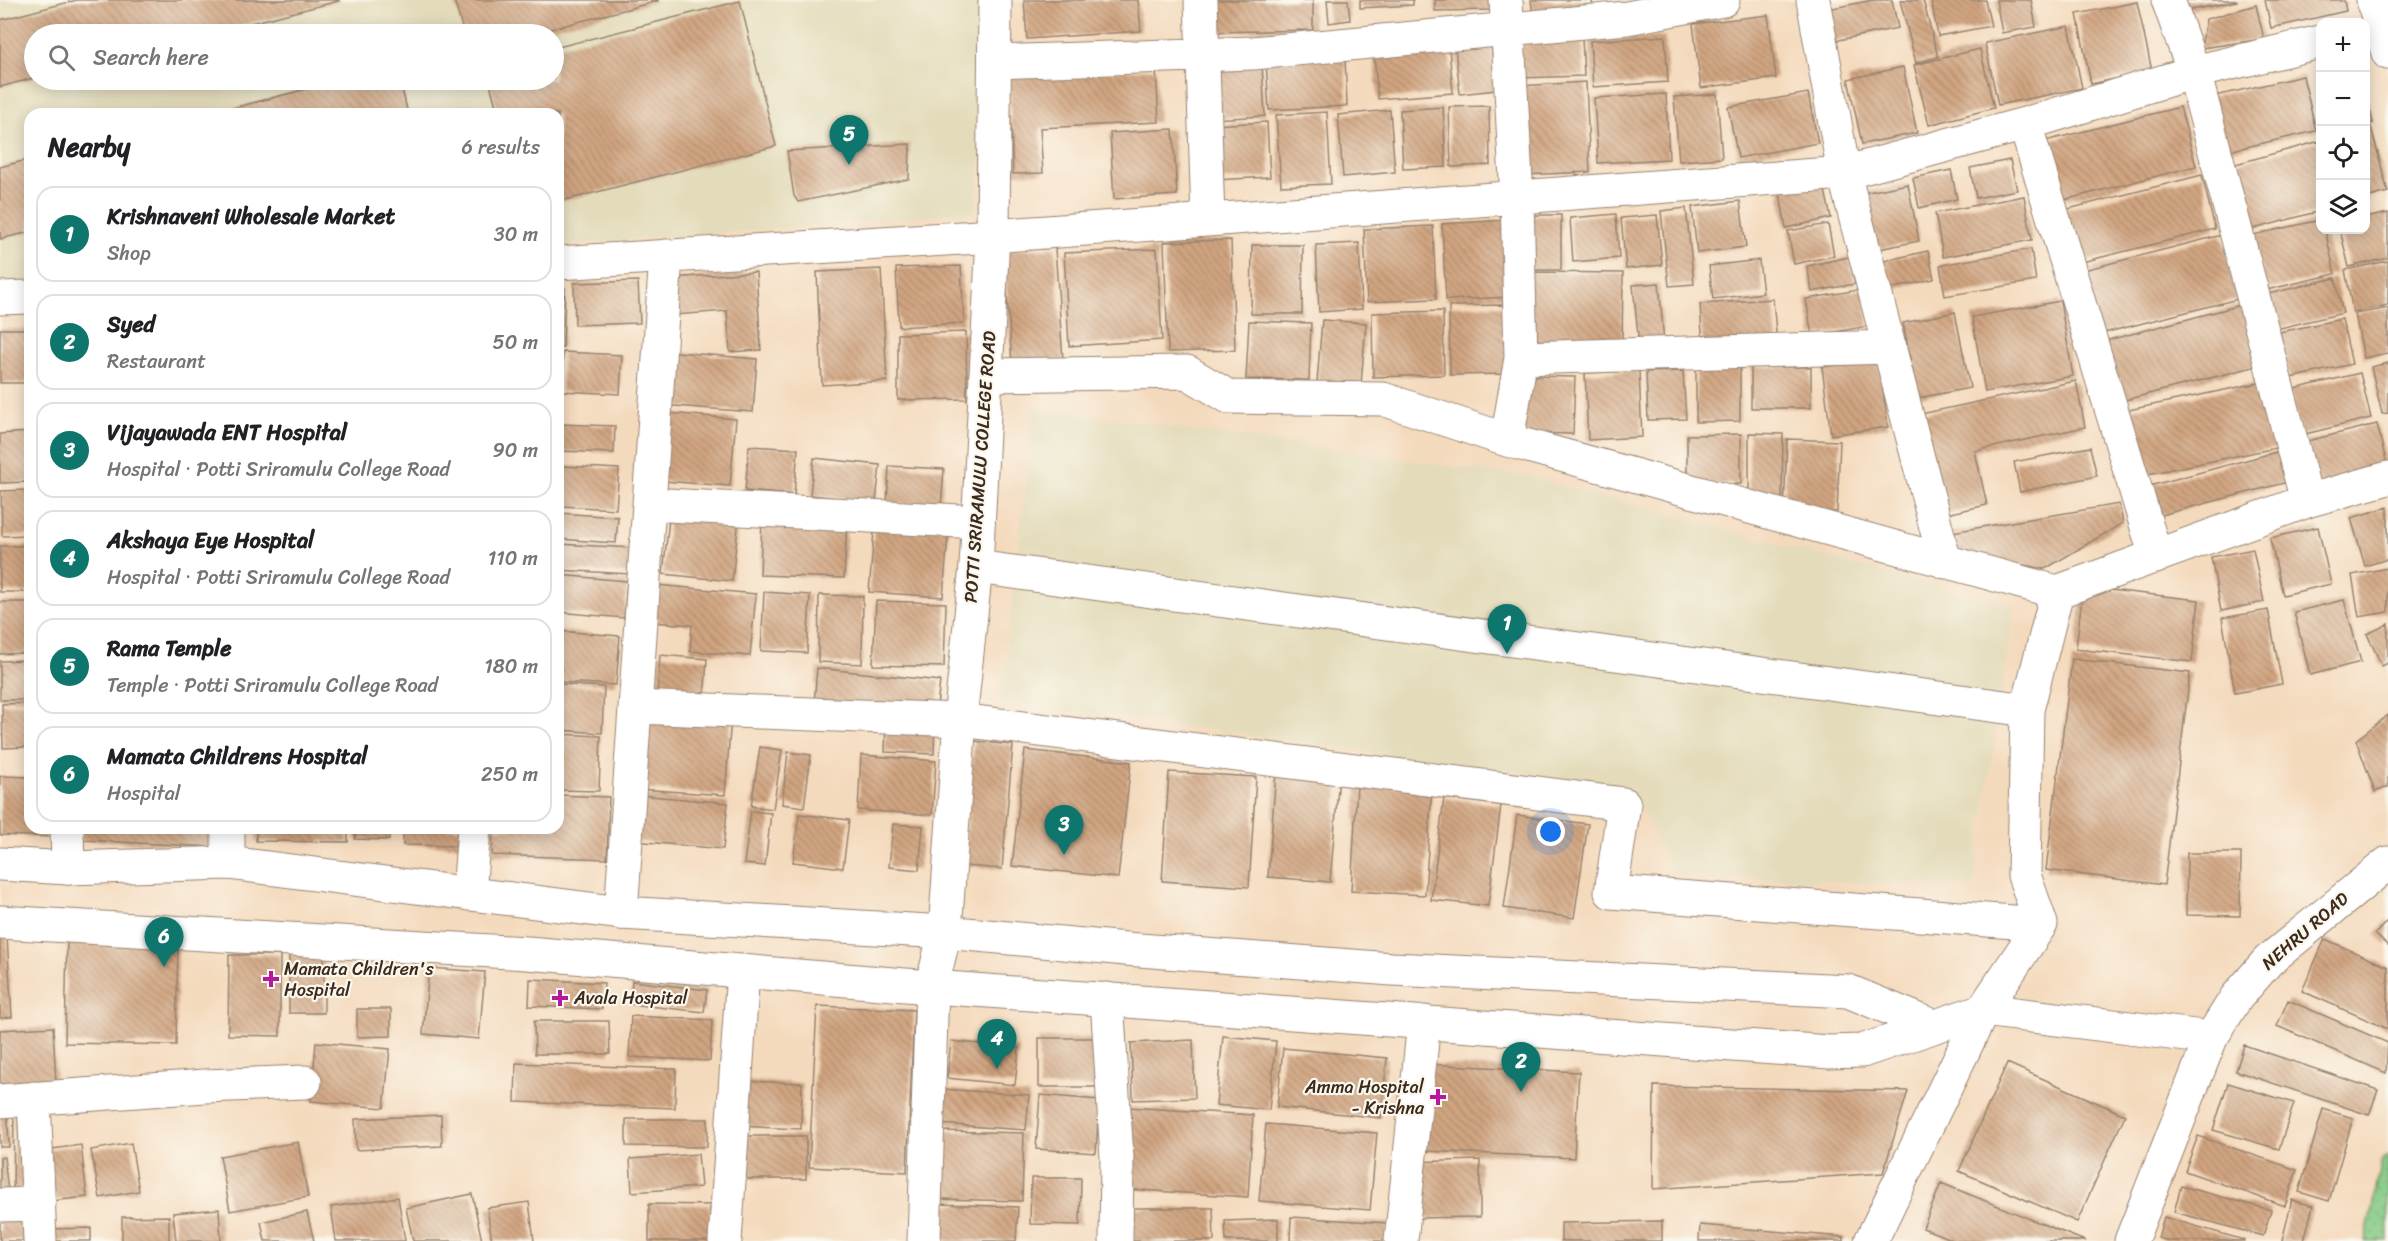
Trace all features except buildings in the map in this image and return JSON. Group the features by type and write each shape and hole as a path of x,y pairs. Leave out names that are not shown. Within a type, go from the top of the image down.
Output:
{"street":[{"name":"POTTI SRIRAMULU COLLEGE ROAD","path":"924,1241 932,986 945,932 960,720 976,567 993,236 995,0"},
{"path":"1201,0 1208,220"},
{"path":"996,62 1254,53 1506,14 1627,18 1723,0"},
{"path":"1813,0 1844,173 1945,562"},
{"path":"2168,0 2194,72 2307,501"},
{"path":"1506,14 1517,198 1521,358 1507,440"},
{"path":"564,263 993,236 1844,173 2025,124 2194,72 2316,43"},
{"path":"2025,124 2156,557"},
{"path":"621,913 666,256"},
{"path":"0,298 24,297"},
{"path":"1521,358 1890,347"},
{"path":"986,375 1187,372 1229,397 1383,399 1507,440 2057,592 2307,501 2388,478"},
{"path":"649,504 978,522"},
{"path":"976,567 2027,710"},
{"path":"2041,924 2024,876 2027,710 2057,592"},
{"path":"636,707 960,720 1624,804 1611,892 2041,924"},
{"path":"67,834 68,868"},
{"path":"228,834 228,863"},
{"path":"469,894 474,834"},
{"path":"0,864 68,868 228,863 621,913 945,932 1126,949 1392,969 1848,991 1933,1026"},
{"name":"NEHRU ROAD","path":"2132,1241 2211,1038 2236,998 2268,961 2388,863"},
{"path":"0,922 528,953 932,986 1828,1052 1862,1051 1983,1010 2211,1038"},
{"path":"1872,1241 1983,1010 2041,924"},
{"path":"725,1241 743,971"},
{"path":"1107,999 1117,1158 1116,1241"},
{"path":"1401,1241 1424,1022"},
{"path":"0,1101 205,1086 305,1082"},
{"path":"34,1098 40,1241"},
{"path":"0,1205 39,1204"}],"shaded area":[{"path":"0,0 981,0 983,121 976,212 564,246 564,108 24,108 24,287 0,289"},
{"path":"1034,408 1530,477 2014,608 1973,886 1675,876 1631,788 1001,701"}],"green space":[{"path":"2388,1156 2388,1241 2365,1241 2382,1161"}],"place":[{"name":"Rama Temple","path":"849,165"},
{"name":"Krishnaveni Wholesale Market","path":"1507,654"},
{"name":"Vijayawada ENT Hospital","path":"1064,855"},
{"name":"Mamata Childrens Hospital","path":"164,967"},
{"name":"Mamata Children's Hospital","path":"271,979"},
{"name":"Avala Hospital","path":"560,998"},
{"name":"Akshaya Eye Hospital","path":"997,1069"},
{"name":"Syed","path":"1521,1092"},
{"name":"Amma Hospital - Krishna","path":"1438,1097"}]}
